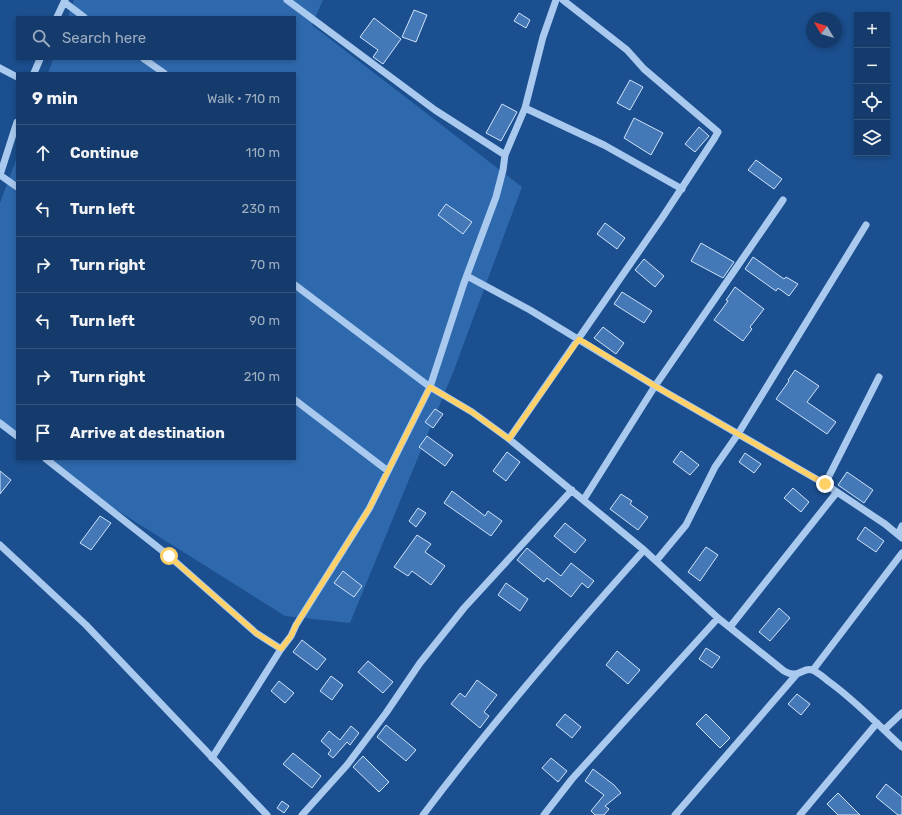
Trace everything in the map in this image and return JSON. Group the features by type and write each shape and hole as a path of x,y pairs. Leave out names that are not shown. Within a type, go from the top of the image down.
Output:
{"street":[{"path":"287,0 435,110 505,155"},
{"path":"212,758 281,649 291,636 300,619 369,509 430,387 467,276 496,196 505,155 525,108 543,37 556,0"},
{"path":"509,439 682,189 718,132 644,69 627,50 563,0"},
{"path":"58,16 64,1 83,16"},
{"path":"34,72 40,60"},
{"path":"145,60 163,72"},
{"path":"0,68 16,76"},
{"path":"525,108 604,145 682,189"},
{"path":"16,125 0,175 16,187"},
{"path":"584,499 655,386 783,200"},
{"path":"656,561 686,525 716,467 738,434 866,225"},
{"path":"467,276 530,310 655,386 825,484 900,536 902,526"},
{"path":"296,286 430,387 472,412 509,439 584,499 644,550 718,618 784,671 790,675 796,675"},
{"path":"825,484 879,377"},
{"path":"296,401 388,471"},
{"path":"0,423 16,435"},
{"path":"47,460 169,556 256,633 281,649"},
{"path":"302,815 347,765 386,713 420,663 464,608 572,490"},
{"path":"730,627 837,492"},
{"path":"0,545 86,625 267,815"},
{"path":"423,815 504,710 644,550"},
{"path":"813,670 902,553"},
{"path":"544,815 572,780 718,618"},
{"path":"675,815 796,675 806,670 813,670 839,689 902,746"},
{"path":"884,730 902,713"},
{"path":"800,815 877,724"}],"shaded area":[{"path":"74,0 323,0 312,25 522,187 454,370 350,623 285,616 80,487 44,460 296,460 296,72 48,72 53,60 296,60 296,16 68,16"},
{"path":"16,160 16,438 0,426 0,203"}],"building":[{"path":"414,10 427,15 416,42 402,37"},
{"path":"519,13 530,20 526,28 514,21"},
{"path":"374,18 401,39 383,64 373,57 378,50 360,37"},
{"path":"630,80 643,87 630,110 617,103"},
{"path":"502,104 517,112 501,141 486,133"},
{"path":"634,118 663,133 651,155 624,138"},
{"path":"699,127 709,136 695,152 685,144"},
{"path":"756,160 782,179 774,189 748,170"},
{"path":"446,204 472,222 463,234 438,215"},
{"path":"605,223 625,238 617,249 597,234"},
{"path":"701,243 734,262 723,278 691,261"},
{"path":"753,257 784,279 786,277 798,284 789,296 778,288 776,291 745,269"},
{"path":"644,259 664,276 655,287 635,270"},
{"path":"735,287 764,309 750,327 752,329 743,341 714,320 728,301 726,300"},
{"path":"622,292 652,311 644,323 614,304"},
{"path":"603,327 624,343 616,354 594,338"},
{"path":"795,370 819,386 807,402 836,422 827,434 776,399"},
{"path":"435,409 443,414 433,428 425,422"},
{"path":"427,436 453,455 445,466 419,447"},
{"path":"681,451 699,465 690,475 673,462"},
{"path":"507,452 520,462 506,481 493,471"},
{"path":"745,453 761,464 754,473 739,462"},
{"path":"0,471 11,480 0,494"},
{"path":"847,472 873,490 864,503 838,485"},
{"path":"793,488 809,502 801,512 784,498"},
{"path":"452,491 485,516 488,511 502,521 491,536 444,503"},
{"path":"621,494 632,501 630,504 648,517 638,530 610,509"},
{"path":"418,508 426,513 416,527 409,521"},
{"path":"100,516 111,523 91,550 80,543"},
{"path":"565,523 586,540 575,553 554,536"},
{"path":"865,527 884,541 876,552 857,539"},
{"path":"417,535 431,544 425,552 445,566 431,585 412,571 408,576 394,567"},
{"path":"706,547 718,555 700,581 688,572"},
{"path":"527,548 561,576 571,563 594,581 588,588 582,583 571,597 547,578 544,582 517,560"},
{"path":"343,571 362,586 354,597 334,583"},
{"path":"506,583 528,599 520,611 498,595"},
{"path":"779,608 790,618 770,641 759,632"},
{"path":"302,640 326,659 317,670 293,652"},
{"path":"706,648 720,657 712,668 699,659"},
{"path":"617,651 640,670 628,684 606,665"},
{"path":"368,661 393,682 383,693 358,672"},
{"path":"331,676 343,685 332,700 320,691"},
{"path":"477,680 497,695 484,712 489,716 480,728 451,704 460,693 465,697"},
{"path":"279,681 294,693 285,703 271,691"},
{"path":"797,694 810,704 801,715 788,704"},
{"path":"565,714 581,727 572,738 556,725"},
{"path":"706,714 730,738 720,748 696,724"},
{"path":"386,725 416,750 406,761 377,737"},
{"path":"351,726 359,733 350,745 347,742 333,758 328,754 331,750 321,741 329,731 340,740"},
{"path":"293,753 321,776 312,788 283,764"},
{"path":"363,756 389,782 379,792 353,767"},
{"path":"551,758 567,771 558,782 542,768"},
{"path":"593,769 614,785 621,793 605,806 609,809 604,815 595,815 591,811 604,795 585,781"},
{"path":"886,784 902,797 902,815 898,815 876,797"},
{"path":"838,793 860,815 838,815 827,804"},
{"path":"282,801 289,806 284,813 277,808"}],"route":[{"path":"169,556 256,633 281,649 291,636 296,625 369,509 403,444 430,387 472,412 509,439 579,339 655,386 825,484"}]}
